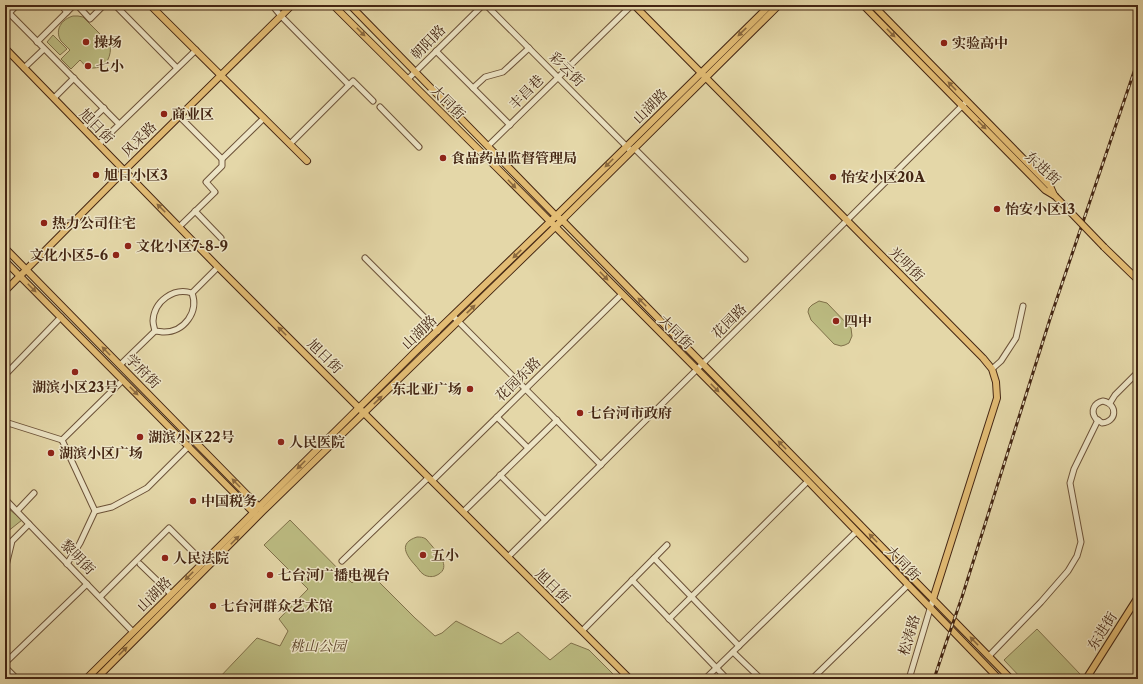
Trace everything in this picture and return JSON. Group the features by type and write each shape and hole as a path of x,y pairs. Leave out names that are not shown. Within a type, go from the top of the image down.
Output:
{"main road":[{"path":"150,5 307,161"},
{"name":"风采路","path":"5,291 292,5"},
{"name":"大同街","path":"333,5 493,163 808,481 1000,679"},
{"name":"大同街","path":"350,5 1011,679"},
{"name":"光明街","path":"633,5 847,220 992,369 996,382 998,398 933,599"},
{"name":"山湖路","path":"261,509 364,413 555,227 632,150 770,5"},
{"name":"山湖路","path":"96,679 359,408 626,146 779,5"},
{"name":"东进街","path":"863,5 964,103"},
{"name":"东进街","path":"873,5 1045,190 1055,196 1138,280"},
{"name":"旭日街","path":"5,48 218,267 630,679"},
{"name":"学府街","path":"5,248 261,509"},
{"name":"学府街","path":"5,261 256,515"},
{"path":"144,400 149,400 149,395"},
{"name":"山湖路","path":"86,679 203,562 256,515"},
{"name":"东进街","path":"1086,679 1138,597"}],"street":[{"path":"17,5 7,15 38,42 120,124"},
{"path":"61,5 67,12"},
{"path":"38,42 75,5 90,19 104,5"},
{"path":"115,5 178,68"},
{"path":"272,5 349,85"},
{"name":"朝阳路","path":"408,79 483,5"},
{"name":"彩云街","path":"486,5 626,146 632,150 745,259"},
{"name":"丰昌巷","path":"488,146 633,5"},
{"path":"24,68 44,48"},
{"path":"473,88 485,77 503,72 529,48"},
{"path":"99,144 196,50"},
{"path":"436,51 510,125"},
{"path":"54,98 74,78"},
{"path":"290,144 353,81 373,101"},
{"name":"花园路","path":"508,557 964,103"},
{"path":"380,107 419,147"},
{"path":"83,128 104,108"},
{"path":"179,116 222,159 222,166 206,182 215,192 180,227"},
{"path":"222,159 264,118"},
{"path":"195,211 221,238"},
{"path":"365,258 438,331"},
{"path":"192,293 218,267"},
{"path":"155,330 153,321 154,314 162,300 172,293 185,291 192,293"},
{"path":"155,330 164,332 171,331 185,324 192,314 194,300 192,293"},
{"name":"花园东路","path":"342,561 497,418 622,294"},
{"path":"992,369 1001,361 1016,338 1023,306"},
{"path":"453,316 601,465"},
{"path":"5,375 61,317"},
{"path":"120,365 155,330"},
{"path":"1110,403 1115,395 1138,372"},
{"path":"62,440 123,380"},
{"path":"1103,401 1110,403 1114,409 1112,418 1102,423 1096,420 1093,413 1094,406 1103,401"},
{"path":"497,418 528,448"},
{"path":"463,512 557,420"},
{"path":"989,656 1041,602 1068,571 1077,556 1081,542 1070,483 1074,469 1098,420"},
{"path":"5,422 62,440 95,511"},
{"path":"95,511 112,507 147,488 189,446"},
{"path":"500,475 545,520"},
{"path":"669,619 808,481"},
{"path":"16,511 34,493"},
{"name":"黎明街","path":"5,499 133,632"},
{"path":"67,564 80,543 95,511"},
{"path":"5,570 12,541 29,524"},
{"path":"100,597 169,528 203,562"},
{"path":"705,679 856,532"},
{"path":"582,631 667,545"},
{"path":"654,558 739,646"},
{"path":"140,564 171,594"},
{"path":"632,580 727,679"},
{"path":"5,662 87,584"},
{"path":"815,676 908,585"},
{"name":"松涛路","path":"909,679 933,599"},
{"path":"733,652 761,679"},
{"path":"5,667 17,679"}],"green space":[{"name":"操场","path":"69,17 83,17 110,44 108,60 102,66 89,68 80,60 71,69 61,59 70,50 61,41 58,33 59,29 63,22"},
{"path":"53,35 67,49 60,55 47,42"},
{"path":"819,301 827,303 851,328 852,336 849,343 841,346 834,344 811,320 808,312 809,308"},
{"path":"9,509 22,520 7,532 5,537 5,510"},
{"name":"桃山公园","path":"290,520 352,583 366,569 435,636 442,633 456,621 501,644 518,632 550,660 571,643 589,650 618,679 218,679 257,638 280,646 288,631 279,619 308,589 264,545"},
{"name":"五小","path":"417,537 423,537 426,539 443,561 443,569 435,576 431,577 422,573 407,553 407,542"},
{"path":"1037,629 1080,674 1076,679 1022,679 1004,660"}],"railway":[{"path":"934,679 962,597 1050,319 1138,60"}],"place":[{"name":"操场","path":"86,42"},
{"name":"实验高中","path":"944,43"},
{"name":"七小","path":"88,66"},
{"name":"商业区","path":"164,114"},
{"name":"食品药品监督管理局","path":"443,158"},
{"name":"旭日小区3","path":"96,175"},
{"name":"怡安小区20A","path":"833,177"},
{"name":"怡安小区13","path":"997,209"},
{"name":"热力公司住宅","path":"44,223"},
{"name":"文化小区7-8-9","path":"128,246"},
{"name":"文化小区5-6","path":"116,255"},
{"name":"四中","path":"836,321"},
{"name":"湖滨小区23号","path":"75,372"},
{"name":"东北亚广场","path":"470,389"},
{"name":"七台河市政府","path":"580,413"},
{"name":"湖滨小区22号","path":"140,437"},
{"name":"人民医院","path":"281,442"},
{"name":"湖滨小区广场","path":"51,453"},
{"name":"中国税务","path":"193,501"},
{"name":"五小","path":"423,555"},
{"name":"人民法院","path":"165,558"},
{"name":"七台河广播电视台","path":"270,575"},
{"name":"七台河群众艺术馆","path":"213,606"}]}
